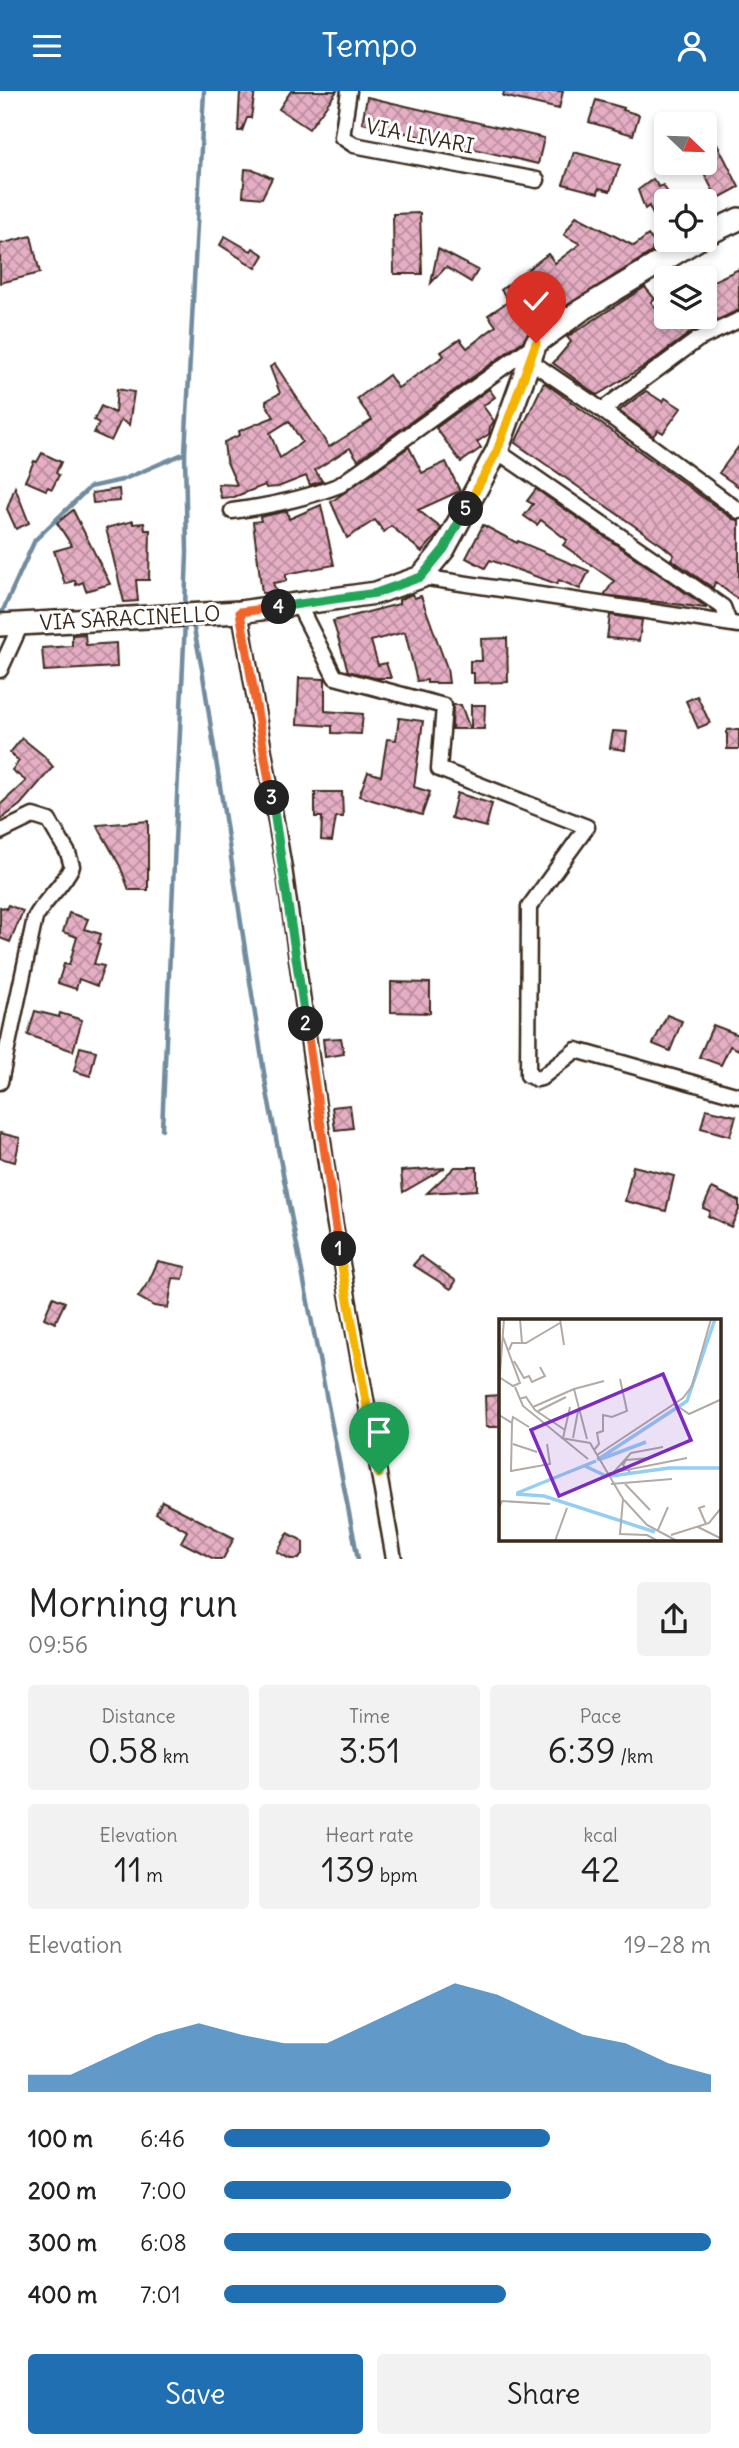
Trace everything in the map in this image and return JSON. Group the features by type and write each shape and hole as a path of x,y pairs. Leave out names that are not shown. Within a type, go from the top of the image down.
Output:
{"street":[{"name":"VIA LIVARI","path":"349,91 342,137 354,145 537,180"},
{"path":"717,229 739,219"},
{"path":"232,511 276,505 340,485 533,352 580,311 677,252"},
{"path":"602,409 697,340 739,320"},
{"path":"533,352 602,409 739,511"},
{"path":"421,577 444,549 497,451 533,352"},
{"path":"497,451 723,607 734,624"},
{"path":"421,577 734,624"},
{"name":"VIA SARACINELLO","path":"11,624 234,612 376,593 421,577"},
{"path":"298,604 335,677 444,706 439,769 587,827 529,907 528,1075 541,1078 576,1050 739,1096"},
{"path":"234,612 284,868 334,1219 394,1559"},
{"path":"0,670 11,624"},
{"path":"0,832 33,816 49,821 68,853 72,866 67,876 41,905 35,918 0,1082"}],"building":[{"path":"240,91 255,91 251,118 247,118 242,131 238,131"},
{"path":"291,91 337,91 309,129 279,109"},
{"path":"504,91 563,91 559,109 503,96"},
{"path":"367,97 544,138 538,164 362,123"},
{"path":"596,100 639,115 633,135 589,122"},
{"path":"718,146 739,187 717,199 717,189 712,189 705,175 718,175"},
{"path":"574,152 620,165 610,191 599,188 598,193 563,184"},
{"path":"245,169 255,170 272,178 262,198 243,196"},
{"path":"653,179 659,187 663,185 666,189 654,189 654,217 649,206 645,209 638,190"},
{"path":"420,213 422,274 394,274 393,214"},
{"path":"576,216 634,246 648,235 654,242 654,247 653,251 552,315 539,299 518,314 531,331 523,341 358,460 350,448 315,470 322,481 310,485 306,476 278,487 266,488 265,485 234,497 221,498 218,484 237,485 226,460 224,442 240,435 239,431 274,417 266,401 280,393 270,367 275,364 329,447 372,420 357,399 389,375 398,388 444,356 441,352 460,339 467,348 496,326 488,315 509,301 501,290 548,254 555,263 580,244 564,235","holes":["289,421 302,442 280,458 270,433"]},
{"path":"31,236 40,273 0,283 0,244"},
{"path":"225,236 264,255 256,268 220,245"},
{"path":"438,249 478,270 471,282 446,267 431,283"},
{"path":"739,269 739,310 717,320 717,279"},
{"path":"645,287 654,298 651,302 654,306 654,329 698,329 597,395 553,363 571,342 567,337"},
{"path":"545,383 733,519 739,520 739,600 715,582 713,588 671,559 674,555 662,545 515,443"},
{"path":"117,389 134,392 129,425 121,420 111,441 94,433 99,423 94,420 101,406 115,413"},
{"path":"489,389 495,397 483,406 494,421 489,434 477,442 481,448 461,462 436,428"},
{"path":"646,391 663,402 665,398 681,408 663,433 658,430 653,436 619,411"},
{"path":"739,446 739,487 719,473"},
{"path":"409,447 422,473 446,462 460,491 418,510 441,528 437,535 422,552 391,526 384,532 375,520 347,538 331,502"},
{"path":"42,453 61,462 56,473 59,475 52,489 48,487 46,490 25,481 34,461 37,462"},
{"path":"15,487 29,523 16,529 7,509"},
{"path":"119,489 120,501 93,503 92,493"},
{"path":"536,489 706,608 604,595 614,581 563,545 567,540 541,520 537,525 524,516 533,504 527,501"},
{"path":"321,505 334,565 286,574 286,581 273,583 277,593 262,593 253,522 261,521 260,517 287,511 289,519"},
{"path":"73,510 110,584 86,591 83,582 76,585 75,580 65,584 54,551 72,546 57,523"},
{"path":"133,521 133,524 144,523 145,530 150,530 149,580 136,580 138,601 124,602 106,528"},
{"path":"483,525 517,543 518,541 589,571 580,589 559,580 557,584 490,560 485,568 466,558"},
{"path":"412,594 414,598 421,596 447,668 449,683 417,681 405,632 371,641 378,665 386,663 391,678 375,678 348,671 333,621 399,604 399,600"},
{"path":"610,615 642,620 639,641 607,638"},
{"path":"85,634 86,645 116,643 117,667 44,671 42,648 72,646 72,635"},
{"path":"507,638 508,682 474,683 474,673 470,673 470,661 482,661 481,639"},
{"path":"299,678 325,679 325,711 363,714 361,734 332,733 332,726 297,724"},
{"path":"697,696 710,723 698,728 686,701"},
{"path":"453,705 461,705 470,729 452,729"},
{"path":"471,705 485,705 484,729 471,729"},
{"path":"399,718 423,721 414,787 430,792 422,815 359,796 368,772 381,776 387,739 396,740"},
{"path":"739,729 739,749 727,749 727,730"},
{"path":"613,731 627,732 625,750 610,748"},
{"path":"22,738 53,767 20,805 0,820 0,805 26,781 12,770 19,761 10,753"},
{"path":"315,792 342,792 343,817 336,817 332,841 321,840 322,817 315,817"},
{"path":"457,793 492,804 486,827 451,818"},
{"path":"148,821 148,890 129,890 120,866 97,825"},
{"path":"8,905 23,911 10,942 0,938 0,907 6,909"},
{"path":"69,913 88,919 84,929 101,934 94,964 104,966 97,986 79,979 76,989 58,983 64,964 69,965 77,937 63,932"},
{"path":"391,982 430,983 430,1013 391,1012"},
{"path":"35,1011 59,1017 60,1013 82,1020 73,1051 28,1035"},
{"path":"667,1015 682,1021 670,1051 653,1044"},
{"path":"713,1025 739,1035 739,1050 730,1046 721,1065 699,1057"},
{"path":"341,1038 344,1054 325,1057 323,1039"},
{"path":"80,1047 96,1051 90,1076 74,1071"},
{"path":"350,1105 353,1128 335,1130 332,1107"},
{"path":"706,1109 736,1116 730,1136 701,1128"},
{"path":"0,1133 20,1138 15,1162 0,1158"},
{"path":"633,1166 674,1176 666,1211 625,1201"},
{"path":"455,1167 477,1167 477,1190 427,1193"},
{"path":"445,1168 403,1192 401,1171"},
{"path":"712,1188 739,1201 739,1210 731,1227 708,1216 710,1211 703,1208"},
{"path":"421,1256 456,1281 451,1289 413,1265"},
{"path":"158,1261 186,1267 183,1279 173,1278 168,1308 154,1306 138,1297"},
{"path":"53,1297 65,1302 55,1323 44,1318"},
{"path":"499,1395 499,1427 486,1427 485,1396"},
{"path":"162,1501 234,1538 223,1559 214,1559 181,1542 187,1531 156,1513"},
{"path":"288,1533 303,1541 303,1553 299,1559 290,1559 277,1552"}],"waterway":[{"path":"185,608 185,453 204,91"},
{"path":"0,617 35,540 90,487 122,480 185,453"},
{"path":"192,619 267,1092 358,1559"},
{"path":"162,1129 185,620"}],"route":[{"path":"379,1474 334,1219 284,868 240,612 376,593 421,577 444,549 497,451 536,343"}]}
